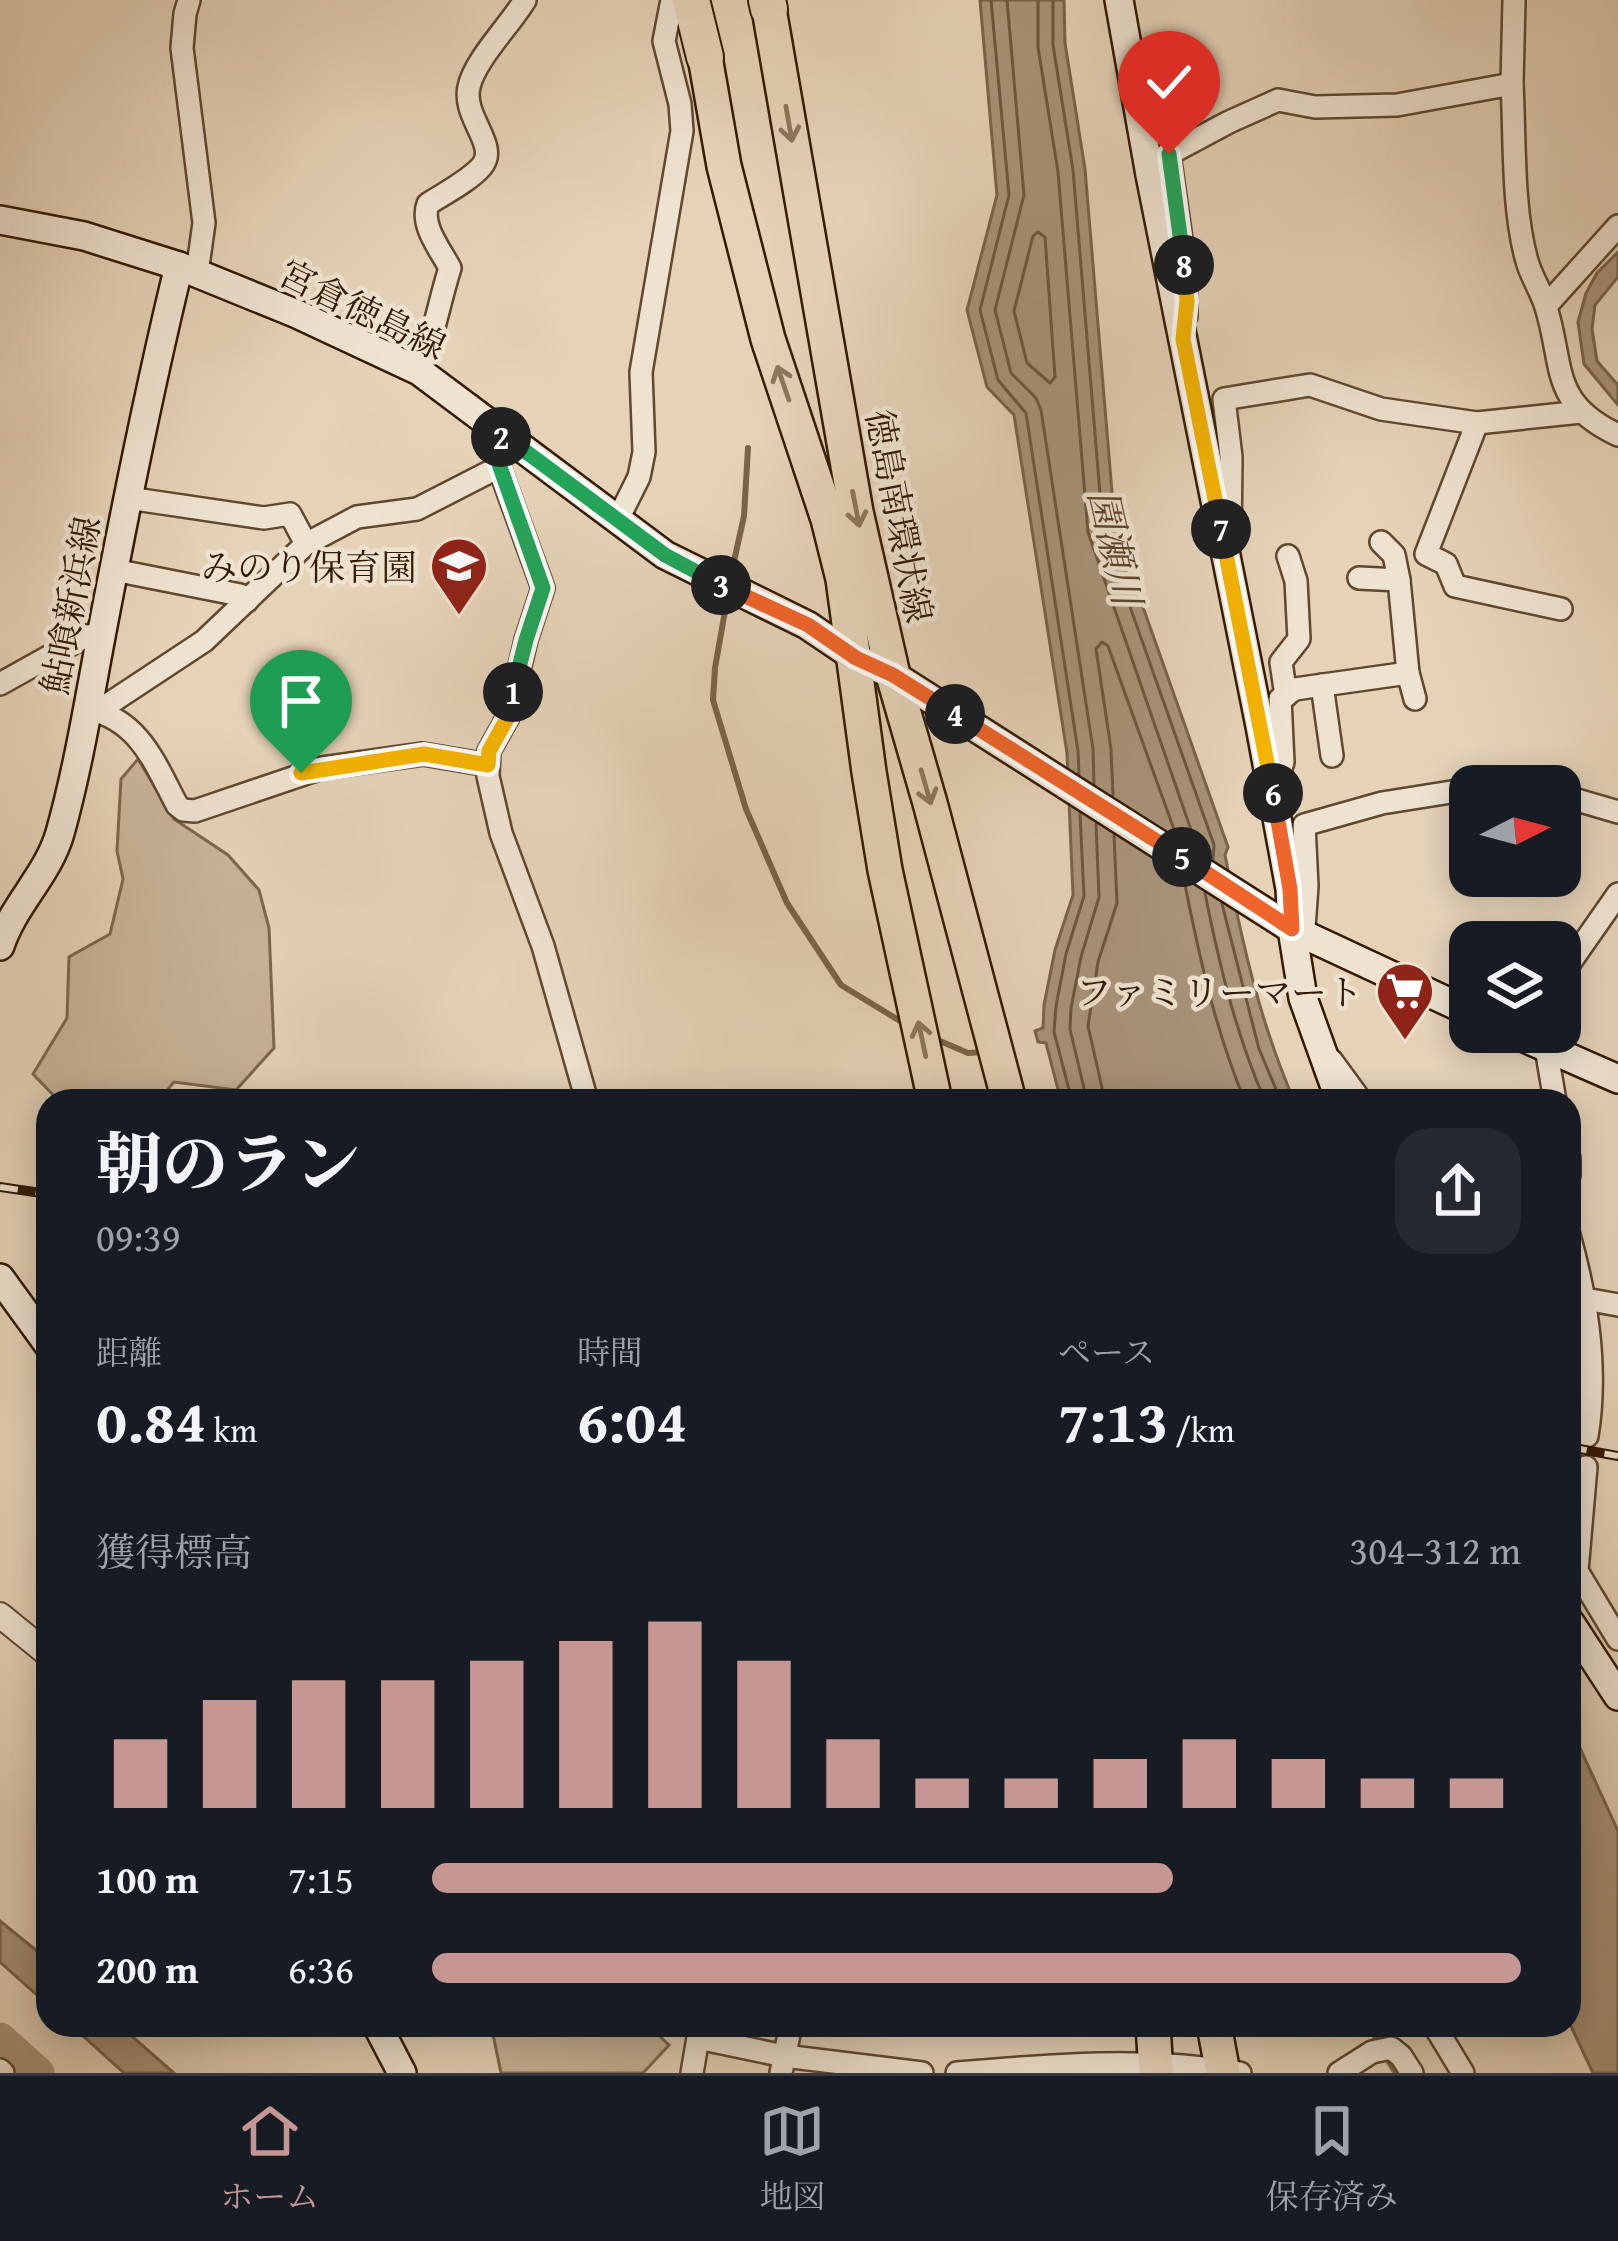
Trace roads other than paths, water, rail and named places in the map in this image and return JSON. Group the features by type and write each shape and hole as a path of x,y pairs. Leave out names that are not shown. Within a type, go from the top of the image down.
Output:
{"highway":[{"path":"691,0 705,57"},
{"name":"徳島南環状線","path":"776,4 856,512 893,675 1006,1089"},
{"name":"徳島南環状線","path":"705,57 729,187 767,339 828,519 843,579 879,831 932,1089"},
{"path":"1154,2037 1155,2068"},
{"path":"1218,2037 1228,2072"}],"main road":[{"path":"1120,2 1273,795 1303,998 1336,1089"},
{"name":"宮倉徳島線","path":"0,220 84,236 188,269 419,371 665,555 808,625 856,658"},
{"name":"鮎喰新浜線","path":"0,946 59,836 92,710 101,635 150,383 188,269"},
{"path":"856,658 893,675 1292,927 1449,1002"},
{"path":"1561,1053 1618,1079"},
{"path":"0,1278 36,1328"},
{"path":"1581,1639 1618,1696"},
{"path":"383,2037 402,2073"}],"street":[{"path":"188,269 205,224 182,48 189,0"},
{"path":"419,371 433,340 450,268 424,220 424,211 481,167 488,155 471,115 469,84 525,0"},
{"path":"672,0 705,57"},
{"path":"617,521 639,477 644,452 641,372 682,131 664,41 672,0"},
{"path":"1514,0 1512,84 1527,261 1546,306 1559,373 1581,412 1618,435"},
{"path":"1183,339 1186,274 1169,154 1278,100 1315,107 1397,105 1512,84"},
{"path":"1546,306 1618,226"},
{"path":"1228,567 1231,457 1224,399 1310,385 1381,409 1478,423 1581,412"},
{"path":"1478,423 1426,554 1446,564 1455,586 1561,609"},
{"path":"502,434 496,454 543,588 508,717 489,751 488,765 501,833 543,946 584,1089"},
{"path":"488,765 424,754 322,768 195,811 183,810 139,736 92,710 204,641 306,544 357,517 417,508 500,467"},
{"path":"128,498 264,518 290,514 306,544"},
{"path":"1381,542 1394,554 1400,580 1415,700"},
{"path":"1286,696 1281,662 1299,639 1296,581 1288,556"},
{"path":"114,570 240,595 247,601"},
{"path":"1359,578 1400,580"},
{"path":"0,684 86,636 101,635"},
{"path":"1273,795 1283,762 1280,699 1295,689 1408,673"},
{"path":"1322,685 1332,756"},
{"path":"1292,927 1303,911 1307,886 1304,825 1382,803 1449,792"},
{"path":"1581,801 1618,812"},
{"path":"1581,954 1609,923 1618,894"},
{"path":"1319,1045 1352,1089"},
{"path":"1533,1053 1550,1089"},
{"path":"1581,1304 1618,1305"},
{"path":"1581,1308 1591,1346 1586,1436"},
{"path":"1581,1525 1586,1467"},
{"path":"1581,1578 1618,1639"},
{"path":"0,1615 36,1644"},
{"path":"692,2073 698,2037"},
{"path":"714,2037 783,2064 922,2073"},
{"path":"1441,2037 1463,2073"},
{"path":"1339,2073 1372,2052 1391,2048 1412,2073"},
{"path":"957,2073 1027,2067 1228,2072"}],"water":[{"name":"園瀬川","path":"980,0 1064,0 1065,43 1085,169 1115,528 1228,847 1225,855 1253,980 1289,1089 1058,1089 1046,1043 1038,1042 1035,1031 1043,1028 1055,950 1073,895 1067,753 1014,415 987,387 967,310 997,195"},
{"path":"1618,252 1618,277 1595,305 1592,329 1597,361 1618,385 1618,405 1584,364 1578,322 1597,273"},
{"path":"1581,1750 1618,1831 1618,2073 1593,2073 1576,2037 1581,2037"},
{"path":"0,1921 36,1950 36,1994 0,1962"},
{"path":"84,2037 133,2037 174,2073 124,2073"}],"waterway":[{"path":"731,575 744,516 748,448"},
{"path":"728,594 713,700 746,809 787,903 841,985 905,1024"},
{"path":"933,1038 968,1053 983,1052"},
{"path":"1377,2037 1379,2046"},
{"path":"0,2039 38,2073"},
{"path":"1386,2057 1396,2073"}],"railway":[{"path":"0,1187 36,1192"},
{"path":"1581,1449 1618,1456"}],"place":[{"name":"みのり保育園","path":"459,617"},
{"name":"ファミリーマート","path":"1405,1042"}]}
